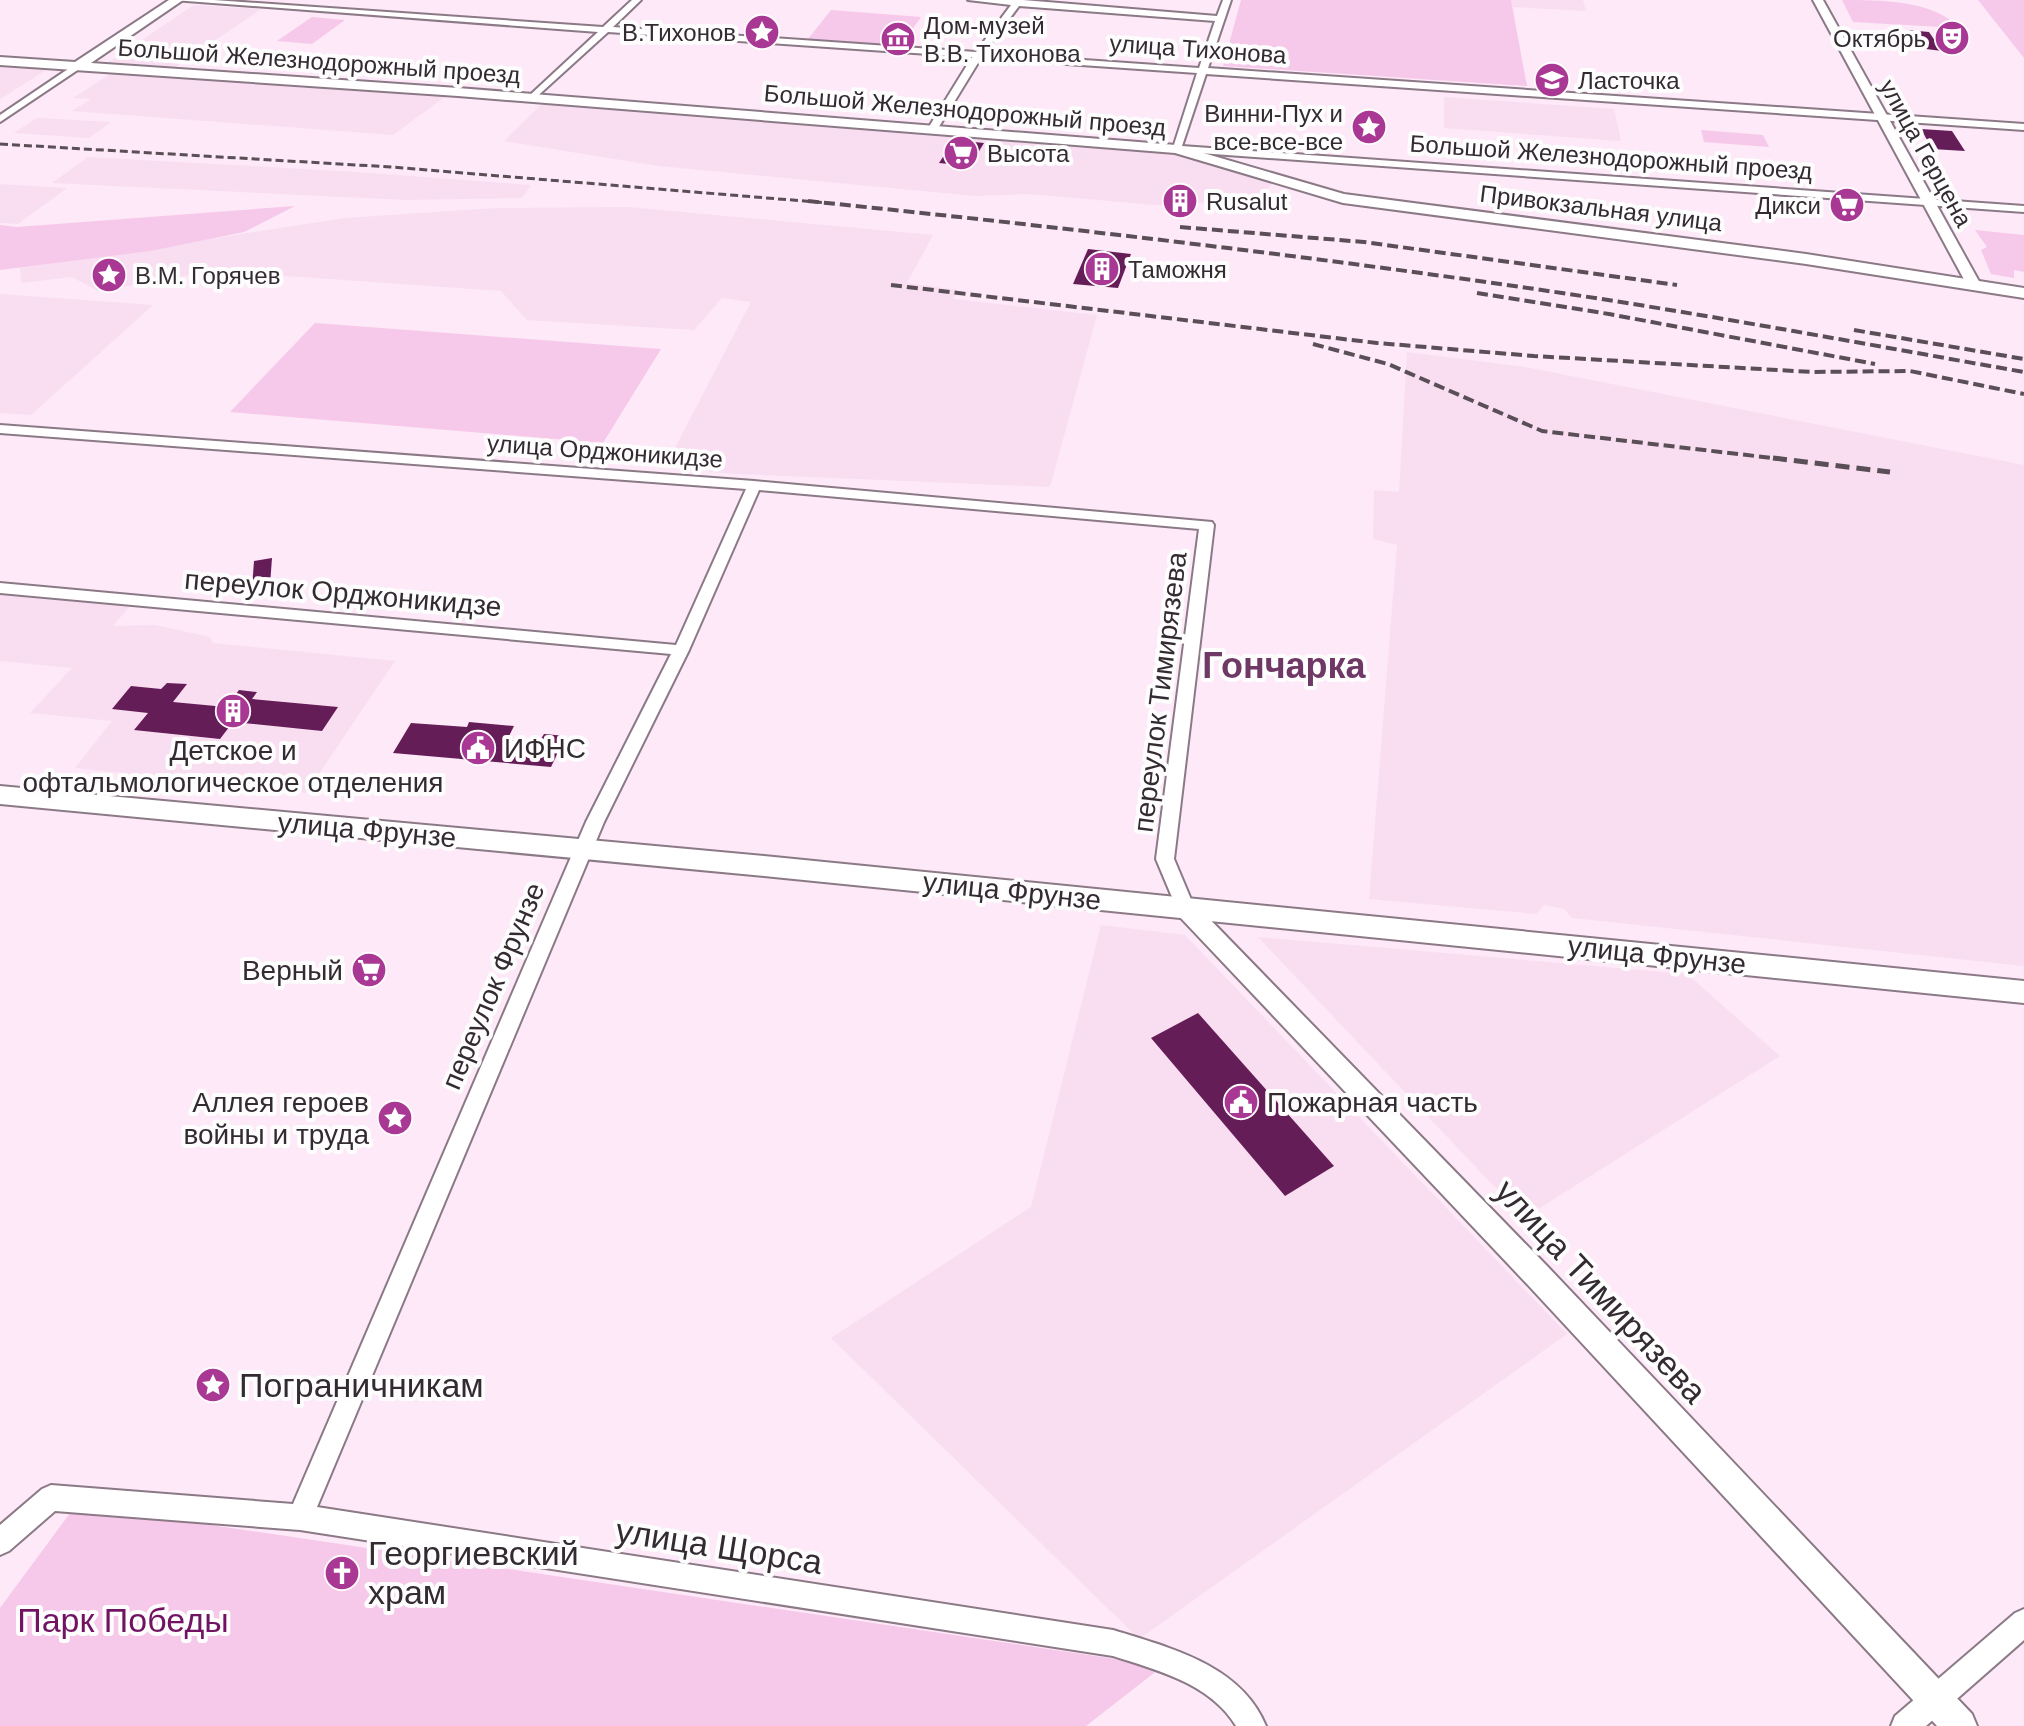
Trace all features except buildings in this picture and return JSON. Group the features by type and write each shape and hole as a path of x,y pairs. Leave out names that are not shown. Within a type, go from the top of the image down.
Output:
{"main road":[{"path":"77,67 177,0"},
{"name":"Большой Железнодорожный проезд","path":"0,61 532,98 1176,149"},
{"name":"Привокзальная улица","path":"1176,149 1343,198 1806,259 2024,293"},
{"name":"улица Фрунзе","path":"0,795 2024,992"}],"street":[{"name":"улица Тихонова","path":"177,0 2024,127"},
{"path":"532,98 637,0"},
{"path":"972,0 1221,19"},
{"path":"1176,149 1227,0"},
{"name":"улица Герцена","path":"1818,0 1974,285"},
{"path":"932,130 979,54 1018,2"},
{"path":"0,119 77,67"},
{"name":"Большой Железнодорожный проезд","path":"1176,149 2024,209"},
{"name":"улица Орджоникидзе","path":"0,429 754,485 1207,525"},
{"name":"переулок Фрунзе","path":"300,1517 582,850 681,650 754,485"},
{"name":"переулок Тимирязева","path":"1186,909 1165,859 1207,525"},
{"name":"переулок Орджоникидзе","path":"0,588 681,650"},
{"name":"улица Тимирязева","path":"1186,909 1960,1726"},
{"name":"улица Щорса","path":"0,1542 51,1498 300,1517 1113,1643 1180,1664 1236,1700 1252,1726"},
{"path":"1905,1726 2024,1622"}],"shaded area":[{"path":"1511,0 1583,0 1586,11 1512,7"},
{"path":"194,5 261,9 176,67 109,62"},
{"path":"0,63 51,67 0,99"},
{"path":"112,73 446,96 393,135 72,111 91,99 73,98"},
{"path":"1444,97 1614,109 1621,141 1444,128"},
{"path":"542,104 1181,153 1273,183 1251,207 1193,202 1190,208 1028,194 975,196 658,166 504,141"},
{"path":"37,118 111,122 89,138 14,133"},
{"path":"88,157 531,185 522,198 407,200 52,183"},
{"path":"0,184 67,188 18,224 0,223"},
{"path":"628,207 933,235 907,283 957,290 953,299 1097,315 1050,487 737,474 709,472 711,466 667,463 751,302 722,298 694,330 527,320 501,291 213,271 98,291 72,277 21,283 20,268 345,218 496,208"},
{"path":"0,294 153,305 31,415 0,413"},
{"path":"1407,352 1525,367 2024,465 2024,966 1572,918 1564,909 1544,905 1536,914 1369,899 1397,545 1373,539 1374,490 1399,492"},
{"path":"0,595 130,606 113,626 155,625 210,637 213,643 395,661 306,793 75,768 112,721 30,713 72,668 0,661"},
{"path":"1101,925 1185,935 1567,1334 1139,1639 831,1338 1031,1207"},
{"path":"1258,937 1687,974 1780,1056 1524,1218"}],"green space":[{"path":"1241,0 1511,0 1527,86 1223,66"},
{"path":"1842,0 1889,1 1921,7 1948,19 1959,28 1853,22"},
{"path":"1978,0 2024,0 2024,58"},
{"path":"831,10 921,17 900,46 808,39"},
{"path":"312,17 345,20 312,44 277,41"},
{"path":"1701,130 1763,135 1769,147 1704,142"},
{"path":"295,206 244,232 150,251 0,270 0,225 17,227"},
{"path":"1975,230 2024,235 2024,272 2014,270 2014,278 1991,274 1981,250 1987,247"},
{"path":"315,323 661,349 603,443 230,412"},
{"name":"Парк Победы","path":"76,1505 1163,1666 1086,1726 0,1726 0,1608"}],"railway":[{"path":"0,144 391,167 823,203"},
{"path":"808,201 823,203"},
{"path":"823,203 828,203"},
{"path":"823,203 1185,243 1468,279 1678,311 2024,372"},
{"path":"1180,227 1364,242 1677,285"},
{"path":"891,285 1377,343 1534,356 1812,372 1910,371 2024,394"},
{"path":"1477,293 1609,314 1875,364"},
{"path":"1854,330 2024,359"},
{"path":"1313,344 1388,364 1542,431 1789,460"},
{"path":"1773,458 1890,472"}],"place":[{"name":"В.Тихонов","path":"762,32"},
{"name":"Октябрь","path":"1952,38"},
{"name":"Дом-музей В.В. Тихонова","path":"898,39"},
{"name":"Ласточка","path":"1552,80"},
{"name":"Винни-Пух и все-все-все","path":"1369,127"},
{"name":"Высота","path":"961,153"},
{"name":"Rusalut","path":"1180,201"},
{"name":"Дикси","path":"1847,205"},
{"name":"Таможня","path":"1102,269"},
{"name":"В.М. Горячев","path":"109,275"},
{"name":"Детское и офтальмологическое отделения","path":"233,711"},
{"name":"ИФНС","path":"478,748"},
{"name":"Верный","path":"369,970"},
{"name":"Пожарная часть","path":"1241,1102"},
{"name":"Аллея героев войны и труда","path":"395,1118"},
{"name":"Пограничникам","path":"213,1385"},
{"name":"Георгиевский храм","path":"342,1573"}],"district":[{"name":"Гончарка","path":"1284,665"}]}
